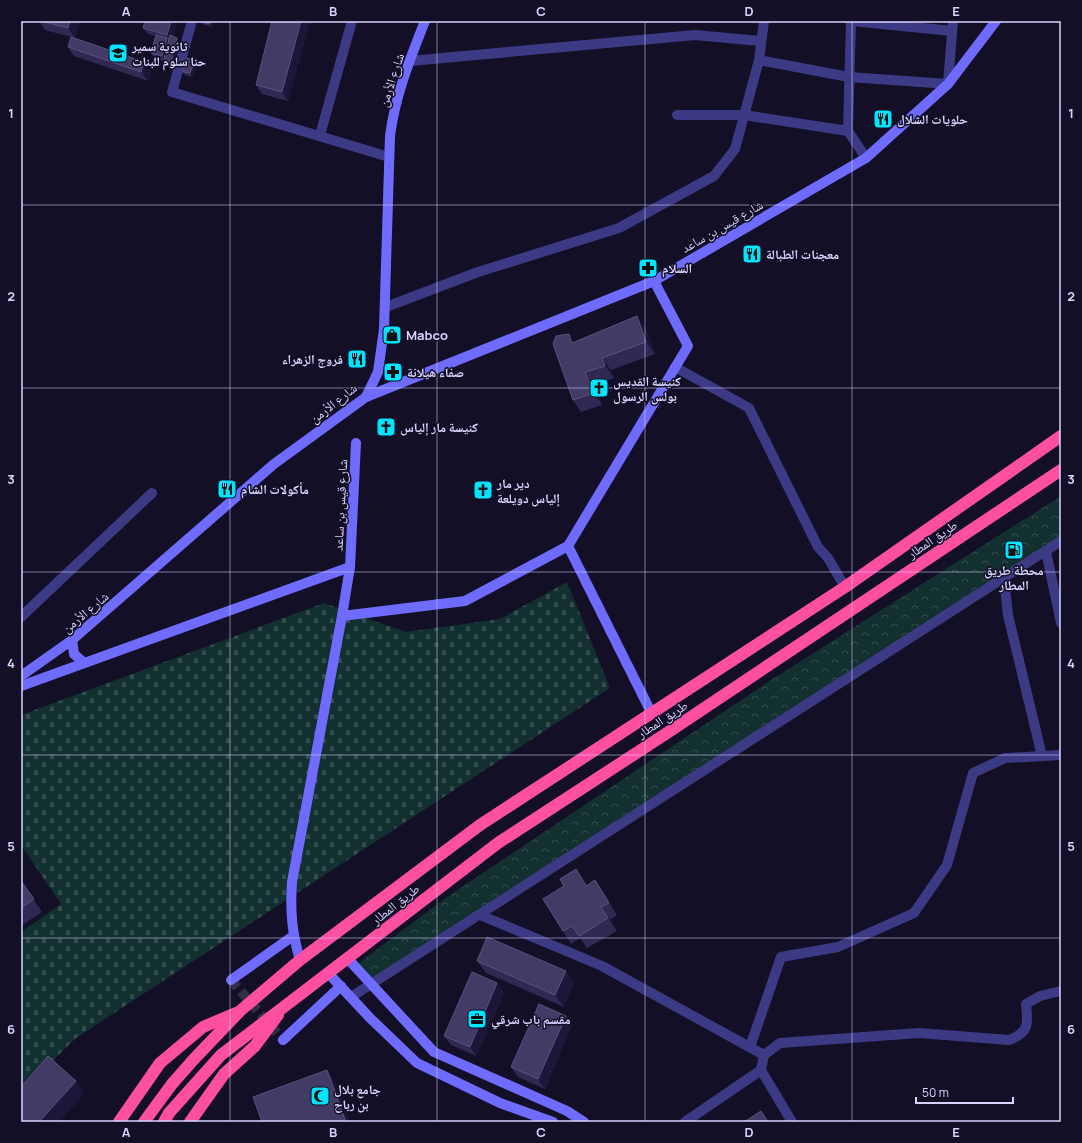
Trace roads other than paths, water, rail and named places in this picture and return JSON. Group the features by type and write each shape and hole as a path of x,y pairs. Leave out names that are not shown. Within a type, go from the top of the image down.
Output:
{"highway":[{"name":"طريق المطار","path":"240,1011 300,960 480,825 651,712 845,587 1061,436"},
{"name":"طريق المطار","path":"164,1122 169,1113 221,1055 287,1003 329,974 498,843 667,733 1061,470"},
{"path":"190,1122 224,1074 255,1046 287,1003"},
{"path":"119,1122 160,1063 203,1027 240,1011"},
{"path":"144,1122 172,1084 240,1011"}],"main road":[{"name":"شارع الأرمن","path":"21,676 72,640 274,464 366,397 378,372 386,306 389,158 393,113 398,93 425,21"},
{"name":"شارع قيس بن ساعد","path":"366,397 654,281 866,158 948,84 996,21"},
{"path":"300,960 293,936 290,901 295,860 342,616 466,601 568,546 688,346 654,281"},
{"name":"شارع قيس بن ساعد","path":"342,616 350,567 356,443"},
{"path":"568,546 651,712"},
{"path":"21,686 350,567"},
{"path":"72,640 74,654 84,663"},
{"path":"231,980 293,936"},
{"path":"348,958 434,1052 566,1111 584,1122"},
{"path":"329,974 370,1018 418,1063 500,1103 553,1122"},
{"path":"283,1040 340,986"}],"street":[{"path":"192,21 172,92 320,135 389,158"},
{"path":"320,135 352,21"},
{"path":"386,306 478,272 619,228 714,176 735,149 760,60 760,41 764,21"},
{"path":"760,60 849,77 948,84 952,26 851,21 849,77 848,131 866,158"},
{"path":"410,60 695,35 760,41"},
{"path":"677,115 744,115 848,131"},
{"path":"675,367 749,408 818,547 828,558 845,587"},
{"path":"21,616 152,493"},
{"path":"351,997 1061,541"},
{"path":"1046,551 1061,623"},
{"path":"1004,578 1008,615 1042,756"},
{"path":"750,1047 782,957 838,947 914,913 947,866 973,774 1005,758 1061,755"},
{"path":"480,915 602,966 764,1055"},
{"path":"792,1122 761,1070 764,1055 780,1043 918,1033 1009,1040 1020,1036 1028,1024 1026,1004 1040,996 1061,991"},
{"path":"685,1122 761,1070"}],"tunnel":[{"path":"231,980 283,1040"}],"place":[{"name":"ثانوية سمير حنا سلوم للبنات","path":"118,53"},
{"name":"حلويات الشلال","path":"883,119"},
{"name":"معجنات الطبالة","path":"752,254"},
{"name":"السلام","path":"648,268"},
{"name":"Mabco","path":"392,335"},
{"name":"فروج الزهراء","path":"357,359"},
{"name":"صفاء هيلانة","path":"393,372"},
{"name":"كنيسة القديس بولس الرسول","path":"599,388"},
{"name":"كنيسة مار إلياس","path":"386,427"},
{"name":"مأكولات الشام","path":"227,489"},
{"name":"دير مار إلياس دويلعة","path":"483,490"},
{"name":"محطة طريق المطار","path":"1014,550"},
{"name":"مقسم باب شرقي","path":"477,1019"},
{"name":"جامع بلال بن رباح","path":"320,1096"}]}
